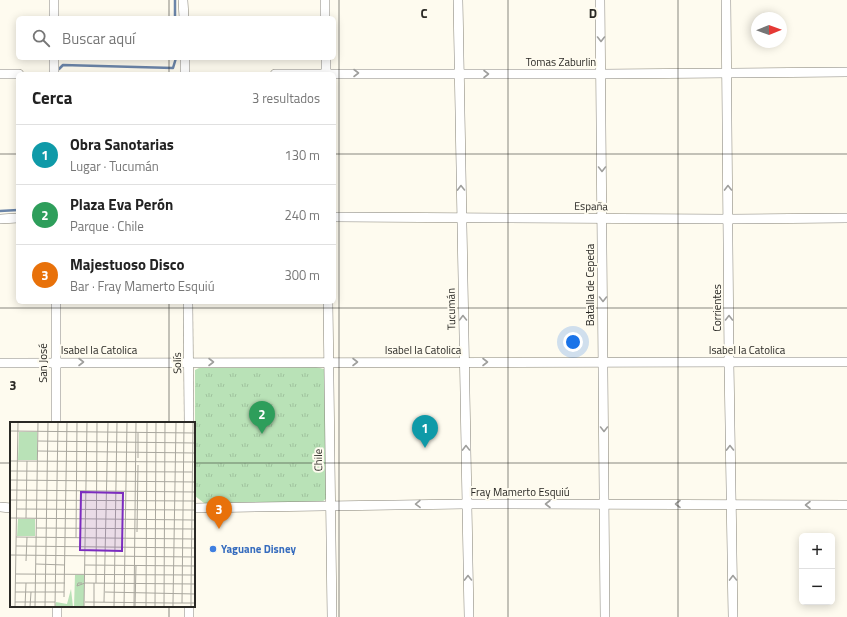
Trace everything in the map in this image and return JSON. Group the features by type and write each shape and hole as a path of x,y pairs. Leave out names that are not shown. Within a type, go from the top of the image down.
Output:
{"street":[{"path":"54,0 54,16"},
{"path":"183,0 184,16"},
{"path":"325,0 325,16"},
{"name":"Tucumán","path":"458,0 469,617"},
{"name":"Batalla de Cepeda","path":"600,0 605,617"},
{"name":"Corrientes","path":"726,0 729,219 728,362 734,617"},
{"path":"54,60 54,72"},
{"path":"185,60 185,72"},
{"path":"326,60 326,72"},
{"name":"Tomas Zaburlin","path":"336,74 726,74 847,72"},
{"path":"0,74 16,74"},
{"name":"España","path":"336,217 729,219 847,218"},
{"path":"0,219 16,218"},
{"name":"San José","path":"56,304 56,422"},
{"name":"Solís","path":"188,304 189,422"},
{"name":"Chile","path":"328,304 332,617"},
{"name":"Isabel la Catolica","path":"0,362 847,362"},
{"name":"Fray Mamerto Esquiú","path":"195,508 466,504 847,505"},
{"path":"0,507 10,508"},
{"path":"188,617 189,607"}],"green space":[{"path":"316,367 324,369 327,372 327,498 322,502 204,503 195,496 195,370 199,368"}],"waterway":[{"path":"175,0 175,16"},
{"path":"59,69 63,65 173,68 175,60"},
{"path":"0,211 16,210"}],"place":[{"name":"Plaza Eva Perón","path":"262,434"},
{"name":"Obra Sanotarias","path":"425,448"},
{"name":"Majestuoso Disco","path":"219,529"},
{"name":"Yaguane Disney","path":"213,549"}]}
